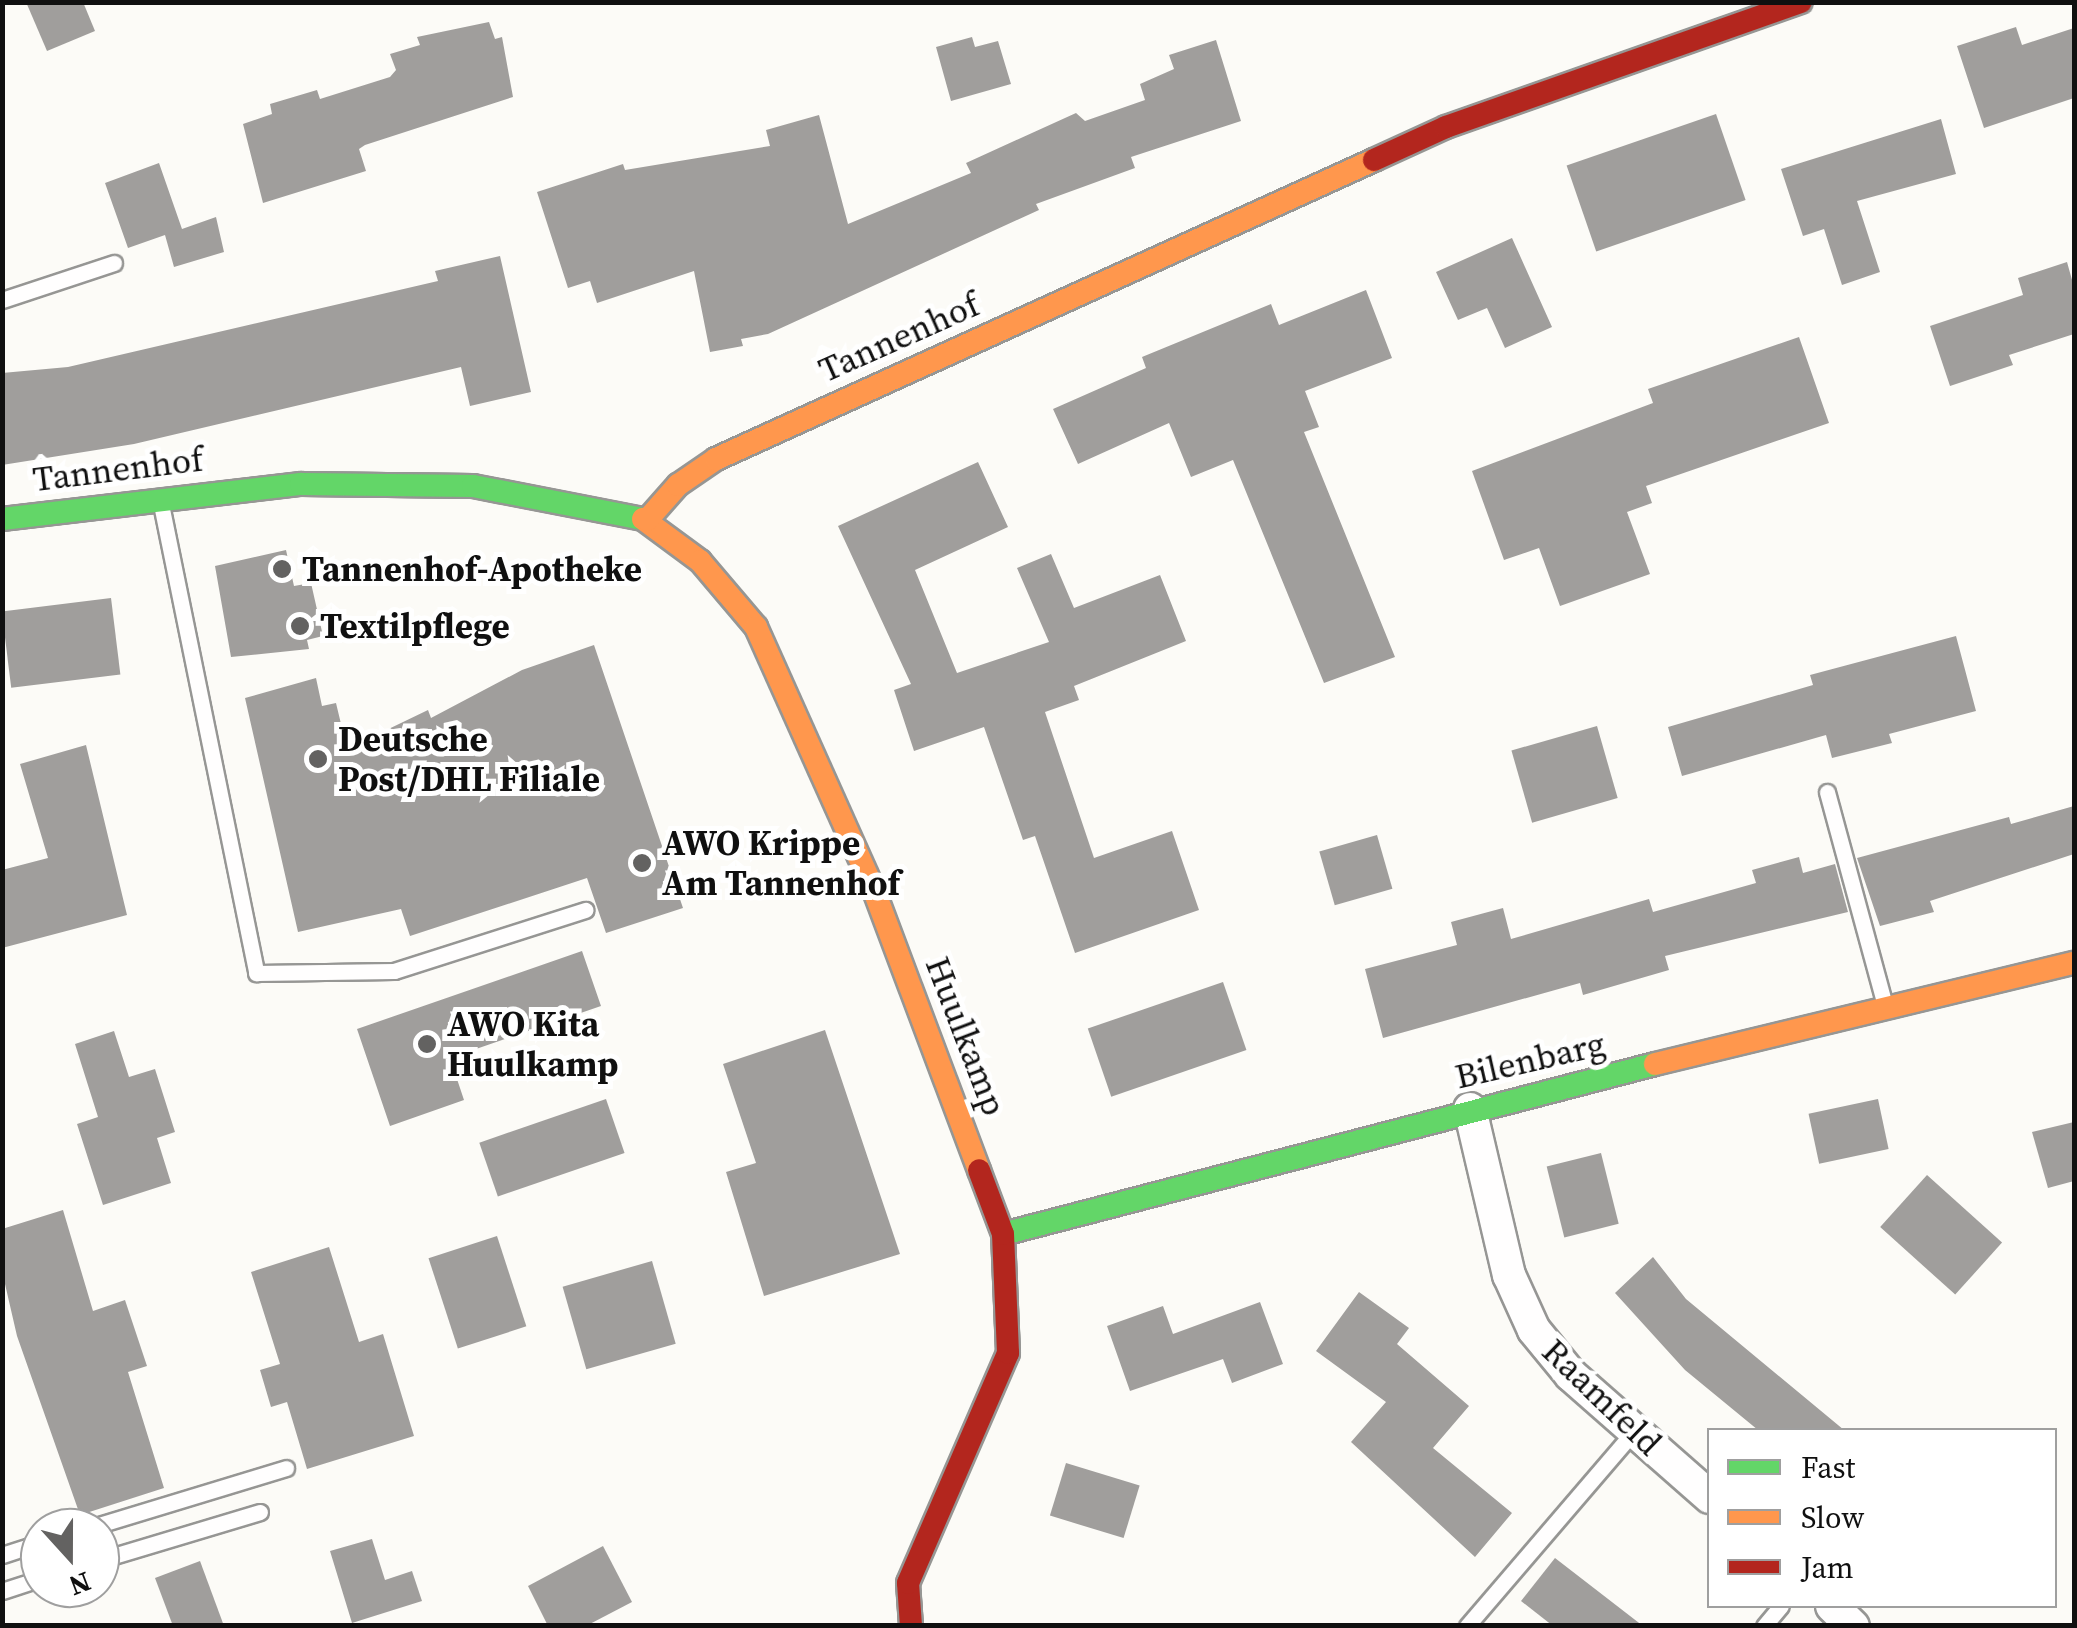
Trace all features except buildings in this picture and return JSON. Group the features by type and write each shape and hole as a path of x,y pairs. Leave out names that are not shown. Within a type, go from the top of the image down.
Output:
{"street":[{"name":"Tannenhof","path":"2,519 301,484 473,486 646,520 678,485 716,458 1446,127 1801,2"},
{"name":"Huulkamp","path":"646,520 700,561 756,627 874,888 1003,1234 1008,1353 908,1583 911,1626"},
{"name":"Bilenbarg","path":"1003,1234 1470,1109 2074,963"},
{"name":"Raamfeld","path":"1470,1109 1520,1304 1549,1352 1707,1494"},
{"path":"1834,1608 1853,1626"}],"lane":[{"path":"2,300 114,263"},
{"path":"160,498 256,973 394,972 584,910"},
{"path":"1827,792 1886,1010"},
{"path":"1467,1626 1634,1431"},
{"path":"120,1519 286,1468"},
{"path":"120,1554 260,1512"}],"traffic: fast":[{"path":"2,519 301,484 473,486 643,519"},
{"path":"1003,1234 1655,1064"}],"traffic: slow":[{"path":"647,520 678,485 716,459 1374,160"},
{"path":"643,519 700,561 756,627 873,888 979,1170"},
{"path":"1655,1064 2074,963"}],"traffic: jam":[{"path":"1374,160 1446,127 1801,2"},
{"path":"911,1626 908,1583 1008,1353 1003,1234 979,1170"}],"place":[{"name":"Tannenhof-Apotheke","path":"282,569"},
{"name":"Textilpflege","path":"300,626"},
{"name":"Deutsche Post/DHL Filiale","path":"318,759"},
{"name":"AWO Krippe Am Tannenhof","path":"642,863"},
{"name":"AWO Kita Huulkamp","path":"427,1044"}]}
